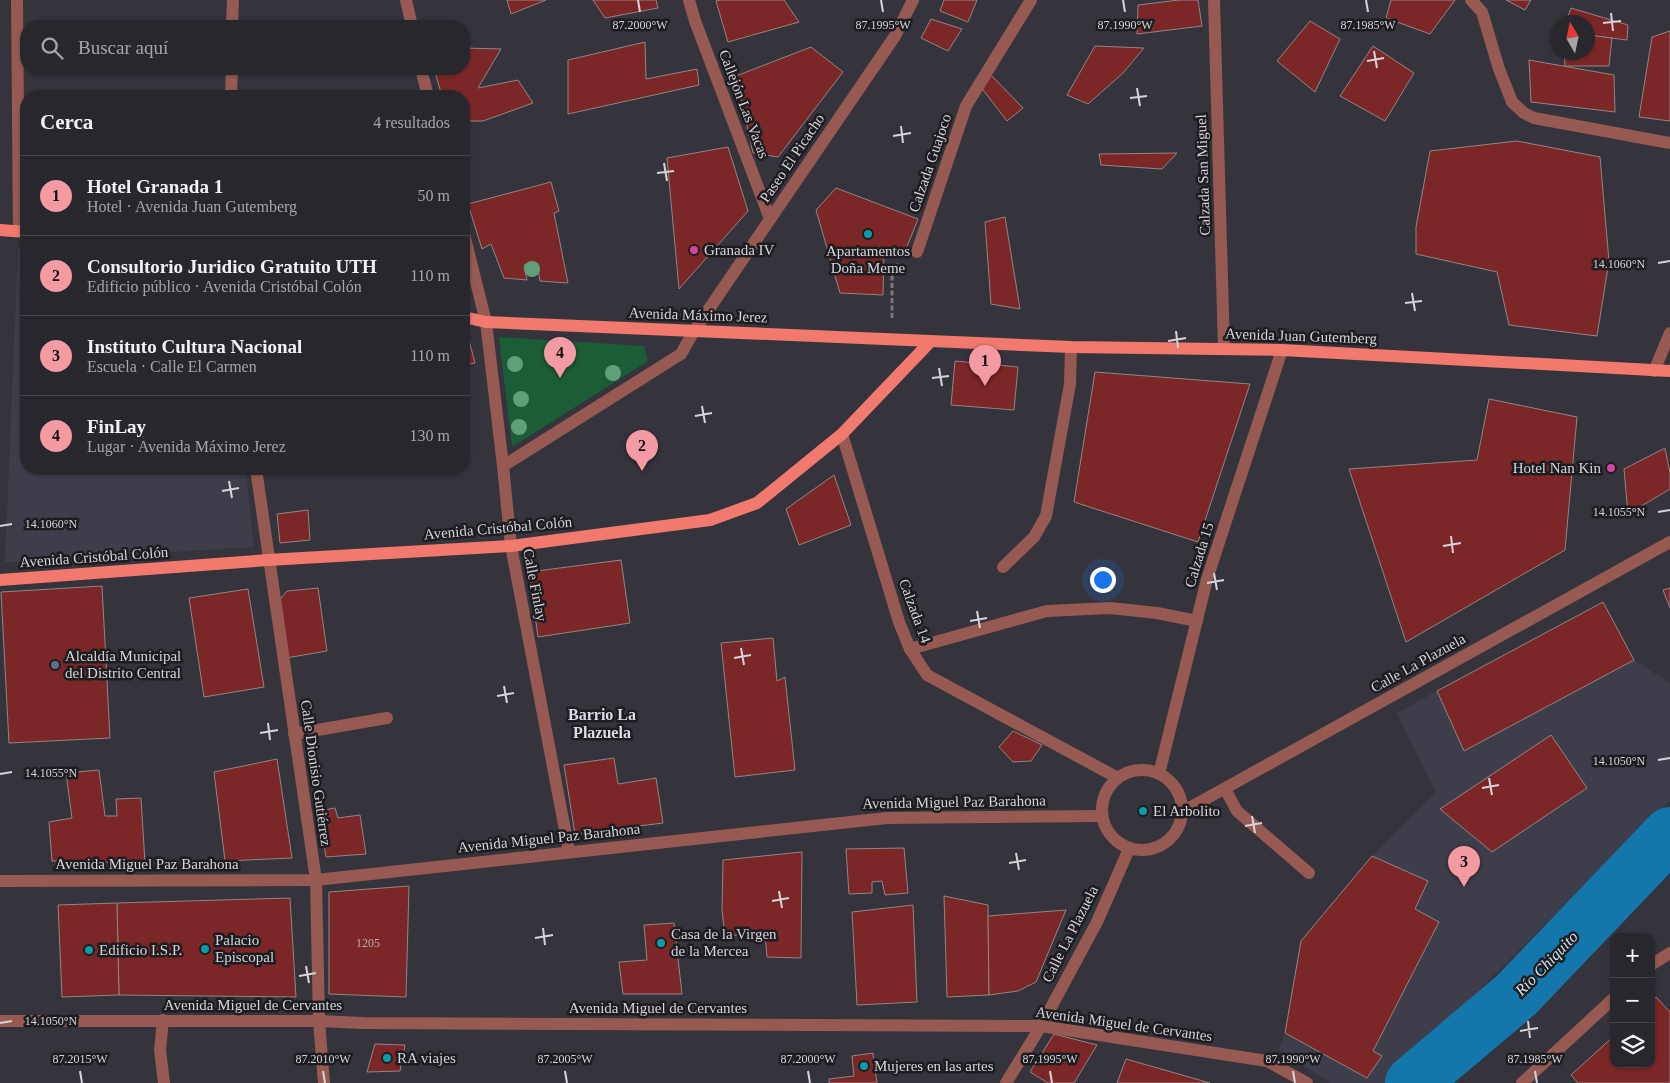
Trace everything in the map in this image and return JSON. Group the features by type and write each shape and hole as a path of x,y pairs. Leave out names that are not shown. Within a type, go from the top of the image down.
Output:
{"main road":[{"path":"0,230 20,232"},
{"name":"Avenida Máximo Jerez","path":"470,318 486,322 931,341"},
{"name":"Avenida Juan Gutemberg","path":"931,341 1072,347 1282,350 1670,371"},
{"name":"Avenida Cristóbal Colón","path":"0,580 268,560 511,546 710,520 757,503 842,434 931,341"}],"street":[{"path":"16,0 20,155"},
{"path":"232,20 233,0"},
{"path":"406,0 411,20"},
{"name":"Callejón Las Vacas","path":"689,0 695,21 770,219"},
{"name":"Paseo El Picacho","path":"503,466 681,354 770,219 895,36 913,0"},
{"name":"Calzada Guajoco","path":"917,252 966,106 1031,0"},
{"name":"Calzada San Miguel","path":"1214,0 1224,349"},
{"path":"1471,0 1482,12 1499,69 1512,102 1524,113 1534,118 1670,143"},
{"path":"231,90 232,75"},
{"path":"423,75 426,90"},
{"name":"Calle Finlay","path":"470,258 486,322 511,546 569,851"},
{"path":"1654,371 1670,333"},
{"path":"1003,567 1034,537 1046,516 1070,384 1072,347"},
{"name":"Calzada 15","path":"1159,774 1207,579 1282,350"},
{"name":"Calzada 14","path":"842,434 899,622 910,649 927,675 1118,778"},
{"name":"Calle Dionisio Gutiérrez","path":"257,475 316,880 319,1021 324,1083"},
{"name":"Calle La Plazuela","path":"1182,812 1670,542"},
{"path":"910,649 1047,610 1110,608 1157,612 1197,621"},
{"path":"294,734 386,718"},
{"path":"1142,770 1159,774 1175,787 1181,799 1182,812 1180,824 1174,836 1165,844 1154,849 1141,851 1129,849 1119,844 1104,827 1101,816 1104,795 1118,778 1129,772 1142,770"},
{"path":"1225,788 1237,811 1309,873"},
{"name":"Avenida Miguel Paz Barahona","path":"0,881 316,880 569,851 887,818 1101,816"},
{"name":"Calle La Plazuela","path":"1006,1083 1041,1026 1097,922 1129,849"},
{"path":"1655,962 1670,953"},
{"path":"1522,1083 1610,1002"},
{"path":"163,1020 160,1050 164,1083"},
{"name":"Avenida Miguel de Cervantes","path":"0,1021 163,1020 372,1023 1041,1026 1267,1061 1307,1083"}],"path":[{"path":"891,339 892,268 917,252"}],"shaded area":[{"path":"18,248 20,248 20,475 247,475 254,547 5,562"},
{"path":"1634,660 1670,683 1670,800 1386,1083 1331,1083 1279,1050 1285,1033 1301,941 1372,856 1436,792 1397,713 1437,691 1465,751"}],"green space":[{"path":"499,337 644,346 648,361 512,447"}],"building":[{"path":"507,0 546,0 511,14"},
{"path":"593,0 656,0 658,8 605,18"},
{"path":"784,0 799,22 728,42 716,1"},
{"path":"944,0 977,0 968,22 940,11"},
{"path":"1179,0 1198,0 1202,26 1137,34 1138,5"},
{"path":"1391,0 1455,0 1430,34 1386,18"},
{"path":"1506,0 1531,0 1525,10"},
{"path":"1571,8 1594,15 1568,15"},
{"path":"1595,15 1628,25 1627,40 1595,36"},
{"path":"931,19 962,29 948,51 921,38"},
{"path":"1310,21 1340,39 1315,92 1277,61"},
{"path":"1670,31 1670,121 1639,117 1652,37"},
{"path":"1595,36 1612,38 1609,66 1565,66 1565,60 1595,60"},
{"path":"645,42 646,79 697,69 699,85 568,114 568,60"},
{"path":"1095,46 1144,48 1123,73 1088,104 1067,95"},
{"path":"1373,46 1414,73 1385,121 1340,96"},
{"path":"811,47 843,72 778,157 753,153 736,76"},
{"path":"470,48 501,49 478,88 518,80 533,103 483,121 470,121 470,90 440,90 436,75 470,75"},
{"path":"1529,60 1614,75 1615,112 1531,102"},
{"path":"991,75 1023,108 1007,121 980,86"},
{"path":"1517,141 1600,157 1609,261 1597,336 1509,325 1497,272 1416,254 1416,227 1430,151"},
{"name":"Granada IV","path":"728,147 748,211 679,289 667,158"},
{"path":"1177,153 1162,169 1101,165 1099,154"},
{"path":"551,182 559,211 554,213 568,283 540,281 537,263 524,265 527,280 504,278 491,244 482,249 470,210 470,203"},
{"name":"Apartamentos Doña Meme","path":"836,188 918,219 906,249 884,253 883,295 840,293 816,210"},
{"path":"1005,217 1020,309 991,304 985,222"},
{"path":"470,344 475,363 470,364"},
{"path":"955,361 1018,367 1014,410 951,405"},
{"path":"1095,372 1250,384 1198,542 1074,502"},
{"path":"1489,399 1577,417 1565,550 1406,642 1349,469 1477,460"},
{"path":"1665,448 1670,473 1670,489 1628,514 1624,469"},
{"path":"834,475 851,525 799,545 786,509"},
{"path":"308,510 310,540 280,543 277,514"},
{"path":"621,560 630,623 538,637 529,572"},
{"name":"Alcaldía Municipal del Distrito Central","path":"102,586 110,738 9,743 1,592"},
{"path":"318,588 327,651 286,658 278,602 287,591"},
{"path":"1670,588 1670,608 1663,590"},
{"path":"248,589 264,687 204,697 189,598"},
{"path":"1603,602 1634,660 1464,751 1437,691"},
{"path":"773,638 777,681 785,677 795,770 735,777 721,643"},
{"path":"1013,731 1042,745 1031,761 1013,762 999,747"},
{"path":"1551,735 1587,788 1492,852 1440,809"},
{"path":"614,758 618,784 656,778 663,823 575,834 564,765"},
{"path":"277,759 292,858 225,861 214,772"},
{"path":"99,770 105,816 117,816 116,799 141,798 145,863 52,861 49,822 72,818 66,773"},
{"path":"335,808 338,818 360,815 366,854 326,857 319,811"},
{"path":"904,848 908,893 885,895 882,881 872,882 872,893 849,894 846,849"},
{"path":"802,852 801,958 767,957 765,933 725,936 722,910 723,860"},
{"path":"1372,856 1428,881 1415,909 1439,922 1373,1051 1382,1056 1367,1078 1285,1033 1301,941"},
{"path":"409,886 406,997 329,994 329,892"},
{"path":"944,896 988,905 989,995 947,997"},
{"name":"Palacio Episcopal","path":"290,898 296,997 119,995 117,903"},
{"name":"Edificio I.S.P.","path":"117,903 119,995 62,997 58,905"},
{"path":"913,905 917,1002 857,1005 852,912"},
{"path":"1066,910 1036,982 1018,991 989,995 988,916"},
{"name":"Casa de la Virgen de la Mercea","path":"674,923 682,994 623,994 619,962 647,960 644,925"},
{"path":"1655,998 1670,1012 1670,1083 1578,1083 1571,1075 1610,1040 1610,1068 1655,1068"},
{"path":"1054,1034 1097,1045 1074,1083 1048,1083 1030,1072"},
{"name":"RA viajes","path":"375,1044 405,1045 400,1071 367,1072"},
{"name":"Mujeres en las artes","path":"873,1053 877,1083 829,1083 829,1079 854,1076 852,1056"},
{"path":"1126,1059 1210,1083 1117,1083"}],"waterway":[{"name":"Río Chiquito","path":"1412,1083 1516,995 1670,834"}],"place":[{"name":"Apartamentos Doña Meme","path":"868,234"},
{"name":"Granada IV","path":"694,250"},
{"name":"FinLay","path":"560,378"},
{"name":"Hotel Granada 1","path":"985,386"},
{"name":"Hotel Nan Kin","path":"1611,468"},
{"name":"Consultorio Juridico Gratuito UTH","path":"642,471"},
{"name":"Alcaldía Municipal del Distrito Central","path":"55,665"},
{"name":"El Arbolito","path":"1143,811"},
{"name":"Instituto Cultura Nacional","path":"1464,887"},
{"name":"Casa de la Virgen de la Mercea","path":"661,943"},
{"name":"Palacio Episcopal","path":"205,949"},
{"name":"Edificio I.S.P.","path":"89,950"},
{"name":"RA viajes","path":"387,1058"},
{"name":"Mujeres en las artes","path":"864,1066"}],"district":[{"name":"Barrio La Plazuela","path":"602,723"}]}
